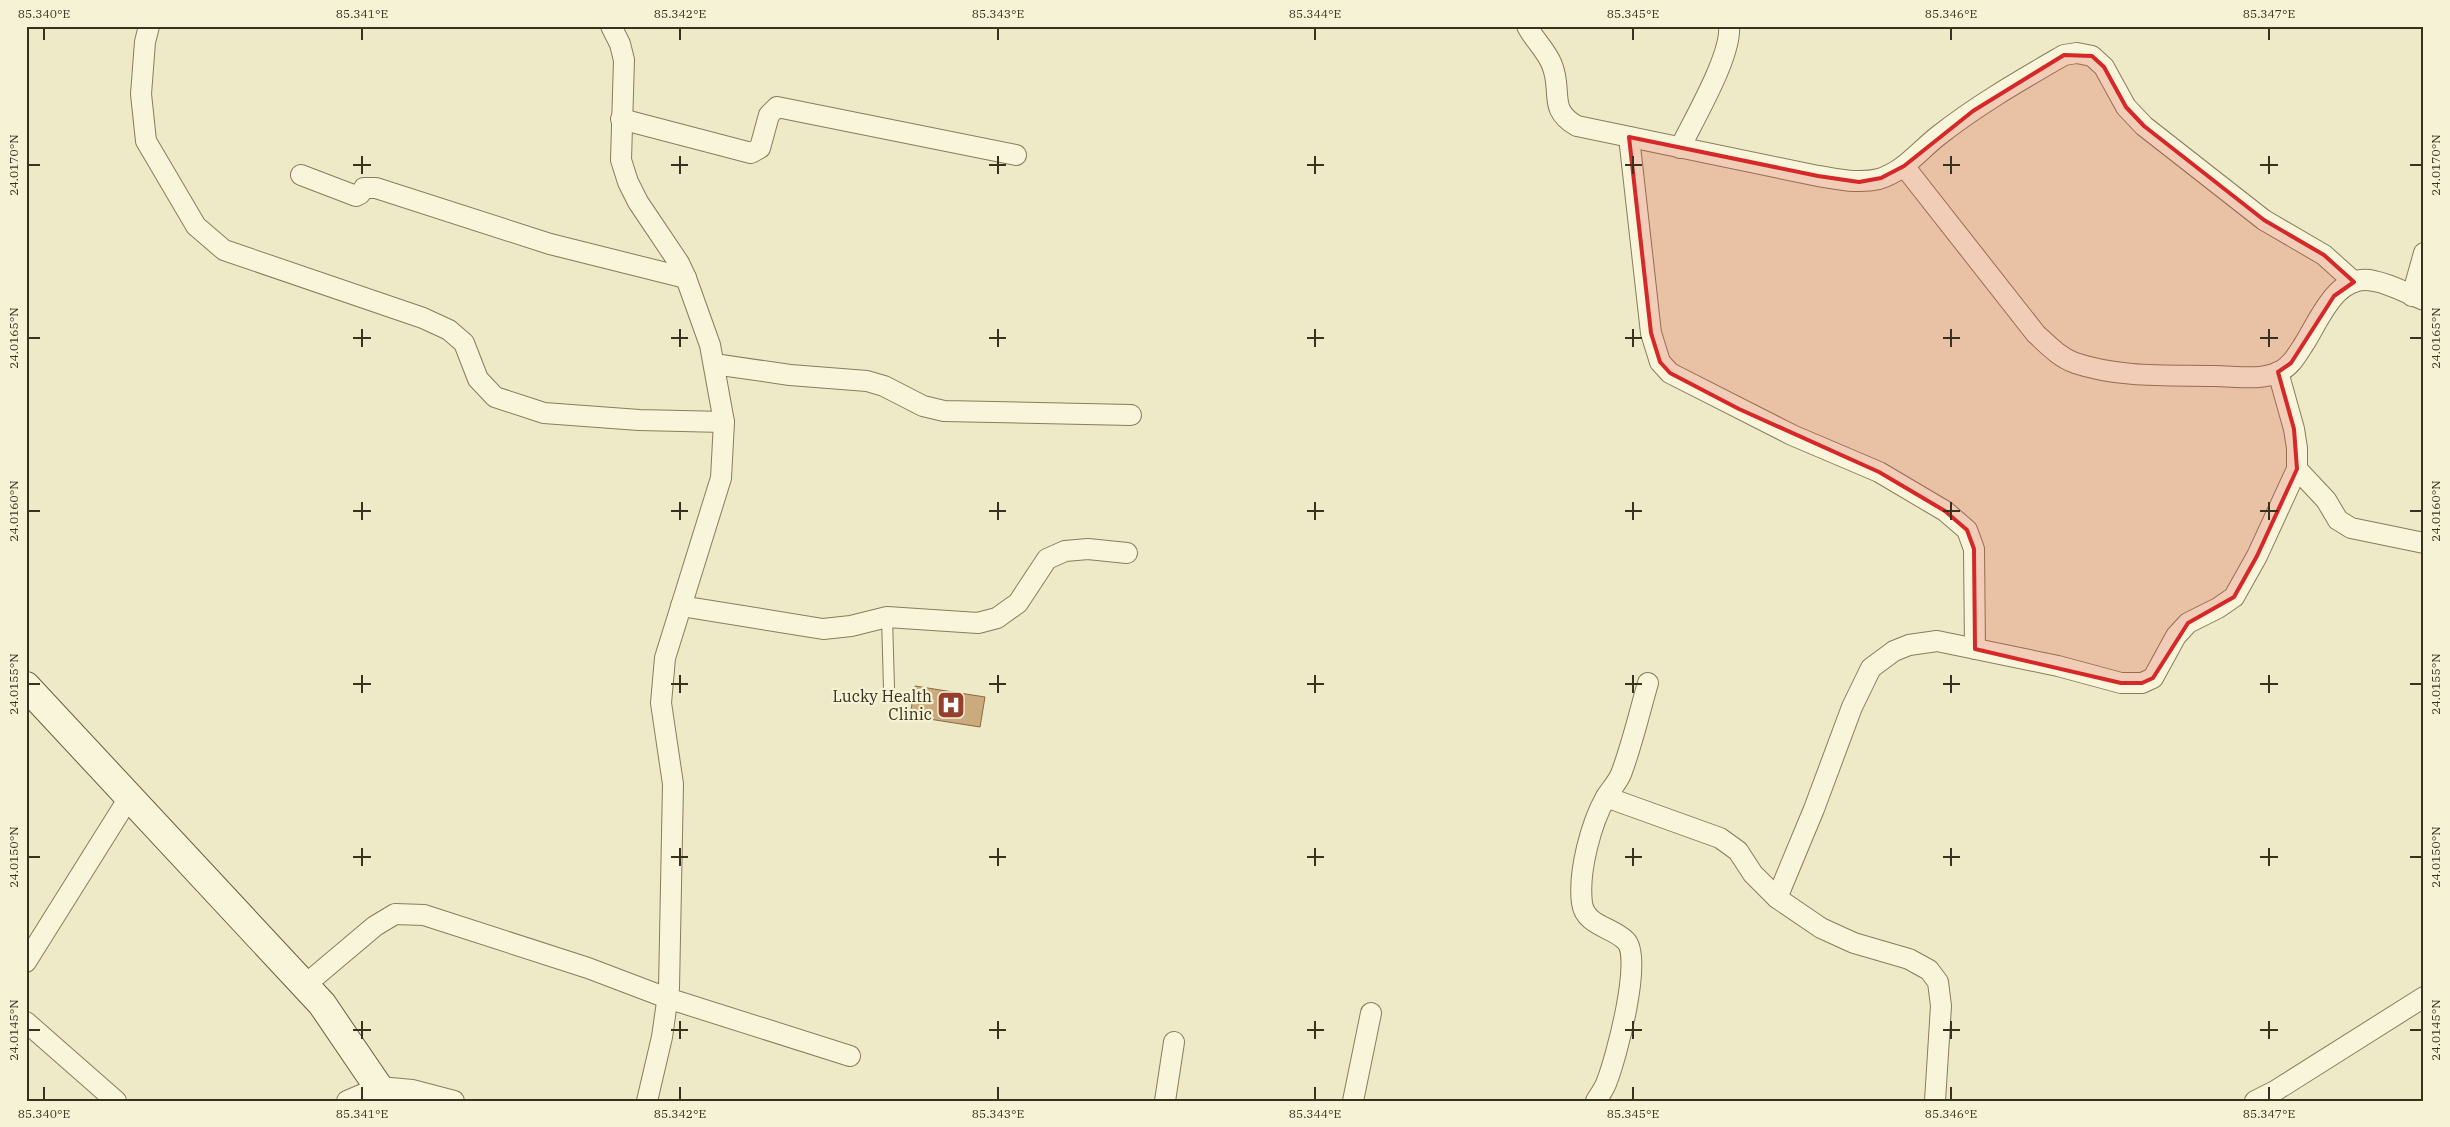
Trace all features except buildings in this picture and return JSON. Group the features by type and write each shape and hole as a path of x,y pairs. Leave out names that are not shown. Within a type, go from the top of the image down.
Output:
{"main road":[{"path":"26,686 322,1004 384,1094"}],"street":[{"path":"150,26 145,42 141,94 146,141 196,226 224,250 423,318 449,330 464,343 478,379 495,397 544,412 639,420 724,422"},
{"path":"611,26 620,44 624,60 621,160 628,182 638,202 679,263 686,278 710,345 724,422 721,478 703,543 665,658 661,702 673,784 667,998 662,1037 647,1101"},
{"path":"1527,26 1552,64 1558,84 1558,106 1564,118 1577,126 1818,176 1859,182 1881,178 1904,166 1937,137 1973,111 2064,55 2077,53 2092,56 2104,67 2126,107 2144,126 2264,220 2324,255 2354,282"},
{"path":"1680,148 1720,63 1730,37 1728,26"},
{"path":"621,119 751,153 760,148 769,115 773,109 784,107 1016,155"},
{"path":"1629,137 1651,333 1660,362 1670,373 1739,409 1879,472 1945,511 1967,530 1974,549 1975,649"},
{"path":"1904,166 2036,334 2054,352 2075,362 2118,372 2142,375 2257,377 2278,372 2291,363 2334,296 2346,285 2362,279 2375,281 2418,298 2424,253"},
{"path":"301,175 356,196 364,188 376,188 550,244 686,278"},
{"path":"714,364 790,375 867,381 884,386 923,406 944,411 1131,415"},
{"path":"1777,898 1814,809 1852,707 1871,668 1894,651 1909,645 1937,641 2058,666 2121,684 2142,684 2153,678 2176,636 2188,623 2218,608 2234,597 2257,556 2298,469 2298,448 2278,372"},
{"path":"2298,469 2326,500 2338,520 2351,528 2424,543"},
{"path":"681,606 823,629 851,626 887,617 978,623 997,618 1018,603 1047,559 1065,551 1088,549 1127,553"},
{"path":"1596,1101 1607,1083 1626,1015 1632,958 1626,941 1592,920 1584,911 1582,903 1584,863 1589,841 1606,797 1619,778 1627,758 1648,684"},
{"path":"26,962 130,796"},
{"path":"1606,797 1720,838 1738,851 1753,874 1777,898 1821,928 1854,943 1909,959 1929,970 1938,982 1941,1006 1935,1101"},
{"path":"305,985 375,926 395,914 424,915 588,968 667,998 850,1056"},
{"path":"2255,1101 2275,1091 2424,997"},
{"path":"1353,1101 1371,1013"},
{"path":"26,1022 116,1101"},
{"path":"1165,1101 1174,1042"},
{"path":"347,1101 412,1090 454,1101"}],"lane":[{"path":"887,617 889,688"}],"highlighted area":[{"path":"2064,55 2092,56 2104,67 2126,107 2144,126 2264,220 2324,255 2354,282 2334,296 2291,363 2278,372 2294,429 2297,469 2257,556 2234,597 2188,623 2153,678 2142,683 2121,683 1975,649 1974,549 1967,530 1945,511 1879,472 1739,409 1670,373 1660,362 1651,333 1629,137 1818,176 1859,182 1881,178 1904,166 1973,111"}],"place":[{"name":"Lucky Health Clinic","path":"951,705"}]}
